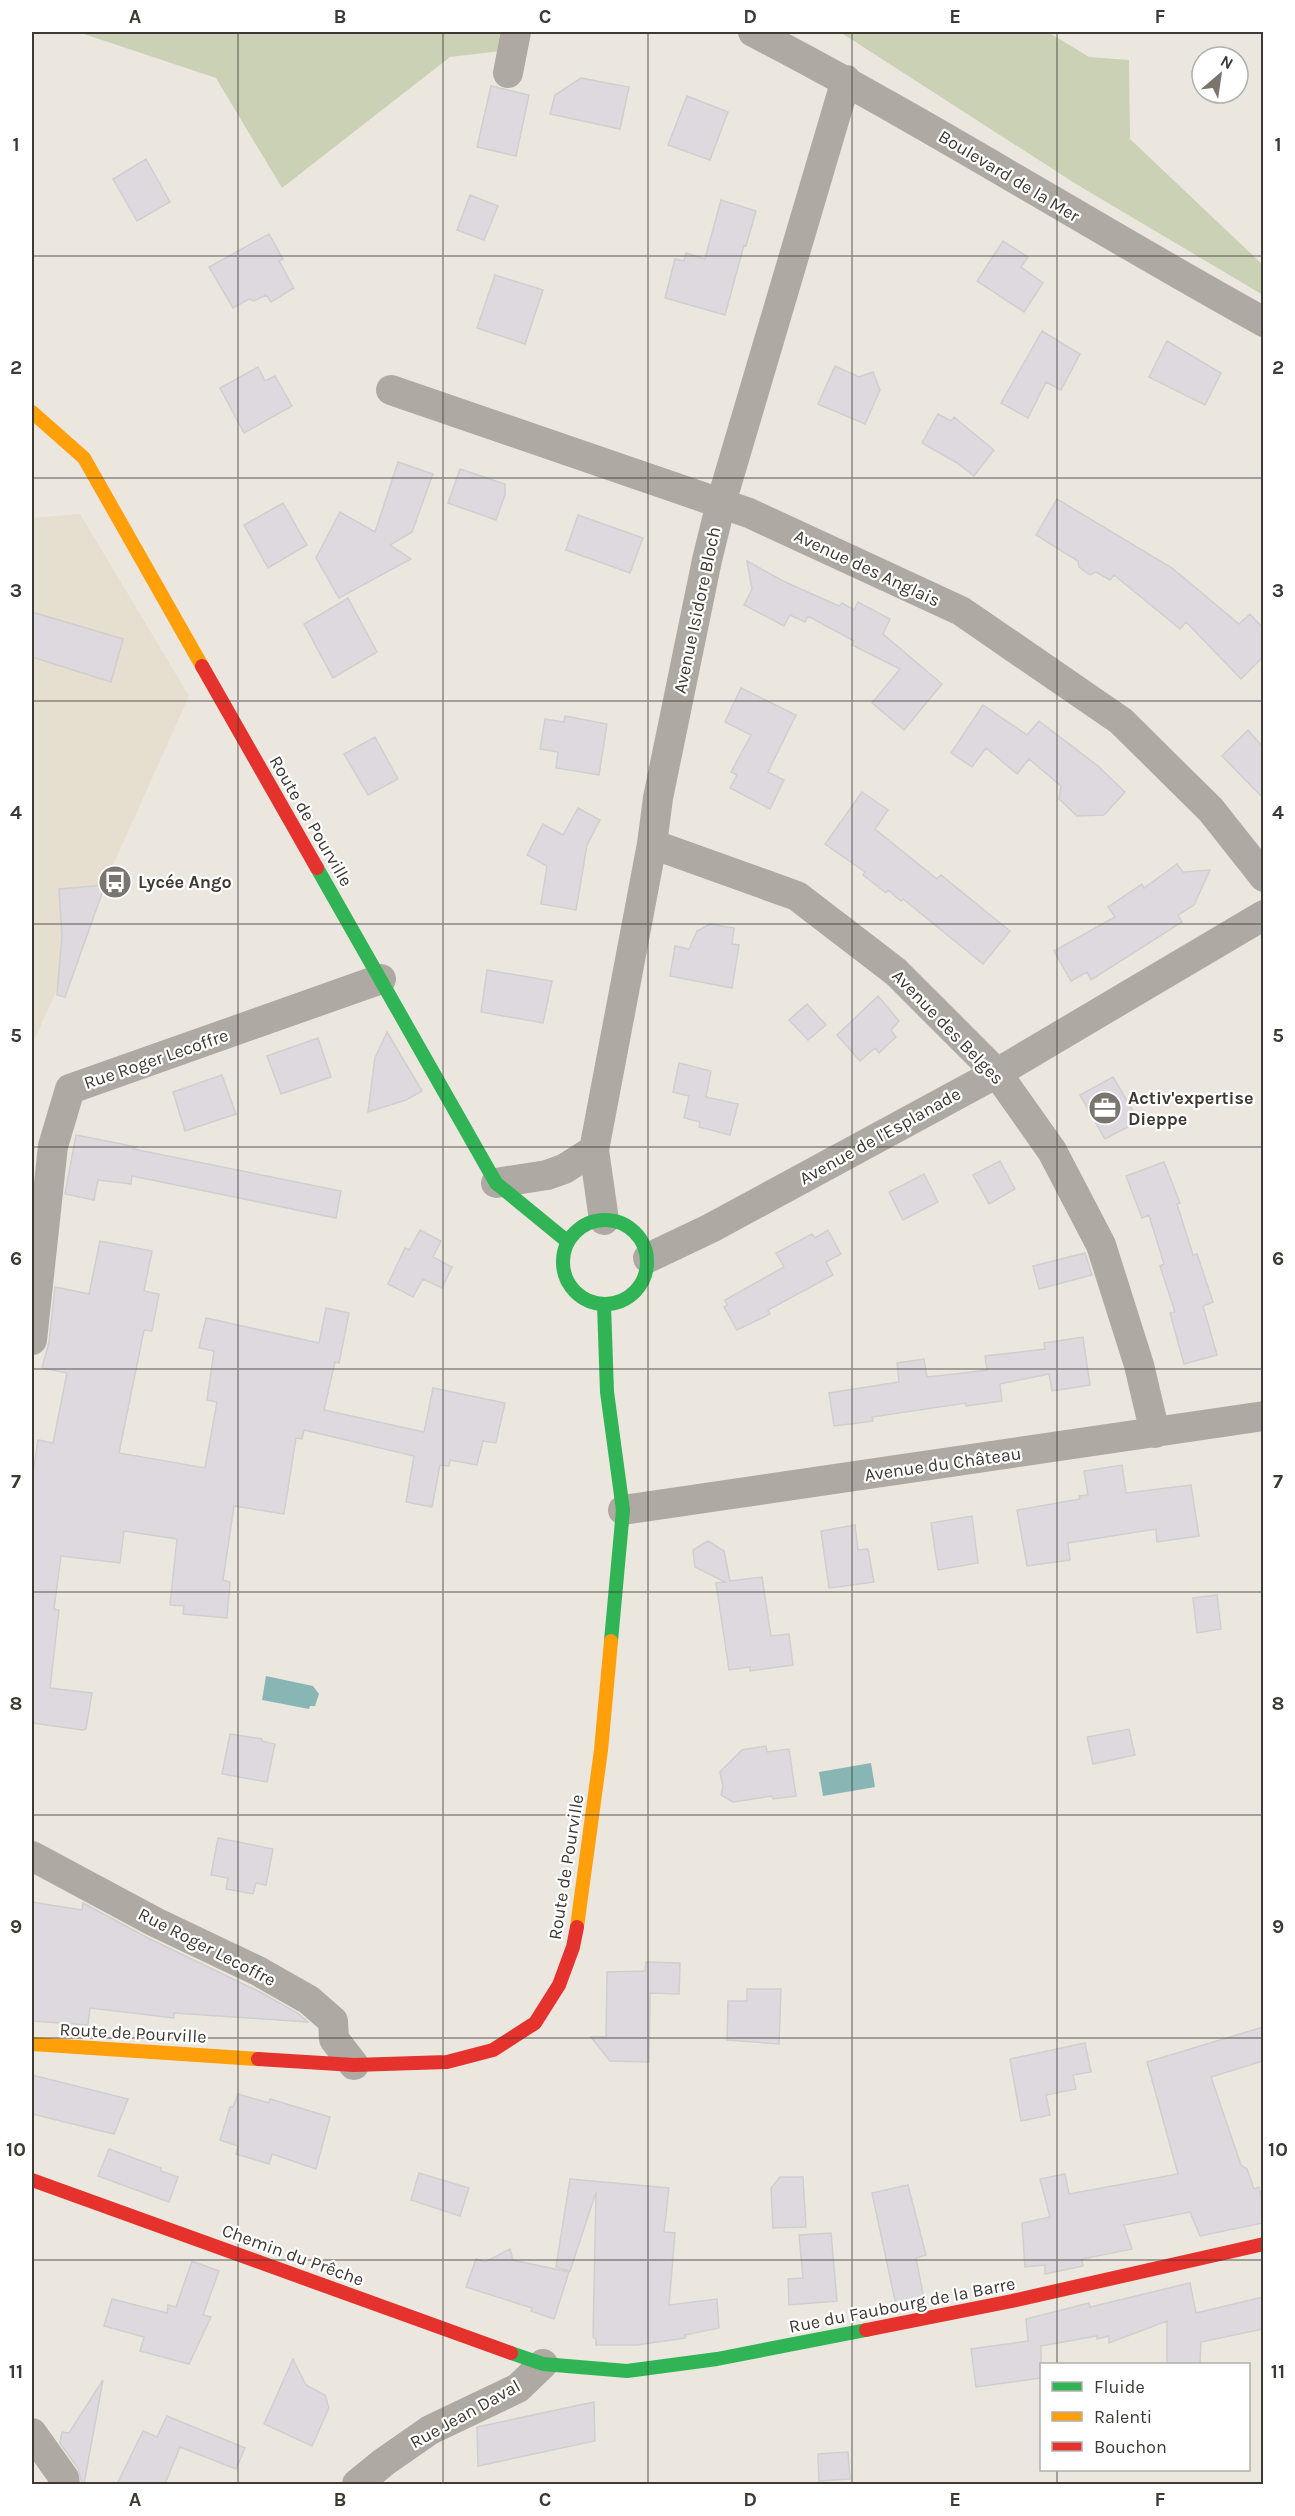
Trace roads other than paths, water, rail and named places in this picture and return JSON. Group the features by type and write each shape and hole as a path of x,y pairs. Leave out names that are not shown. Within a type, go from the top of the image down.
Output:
{"main road":[{"name":"Route de Pourville","path":"32,412 84,458 496,1183 568,1242"},
{"path":"604,1220 617,1221 638,1235 645,1246 648,1258 641,1286 631,1296 619,1302 604,1305 590,1302 578,1294 568,1283 563,1263 568,1242 577,1230 590,1223 604,1220"},
{"name":"Route de Pourville","path":"32,2044 354,2065 447,2062 493,2050 535,2023 559,1985 573,1947 601,1750 622,1510 607,1392 604,1305"},
{"name":"Chemin du Prêche","path":"32,2180 543,2364"},
{"name":"Rue du Faubourg de la Barre","path":"543,2364 627,2371 717,2359 1012,2301 1263,2244"}],"street":[{"path":"508,73 516,32"},
{"name":"Boulevard de la Mer","path":"753,32 846,80 1153,261 1263,322"},
{"name":"Avenue Isidore Bloch","path":"604,1220 594,1150 660,786 706,560 846,80"},
{"name":"Avenue des Anglais","path":"391,390 749,513 961,611 1121,721 1211,810 1263,877"},
{"name":"Avenue des Belges","path":"651,844 797,896 896,972 997,1073 1052,1151 1101,1245 1139,1365 1155,1433"},
{"name":"Avenue de l'Esplanade","path":"648,1258 711,1228 997,1073 1263,915"},
{"name":"Rue Roger Lecoffre","path":"32,1340 53,1146 70,1089 381,979"},
{"path":"496,1183 547,1175 564,1169 594,1150"},
{"name":"Avenue du Château","path":"622,1510 1263,1416"},
{"name":"Rue Roger Lecoffre","path":"32,1856 155,1922 258,1971 309,2000 333,2021 334,2039 354,2065"},
{"name":"Rue Jean Daval","path":"357,2484 430,2430 518,2388 543,2364"},
{"path":"32,2433 64,2478 65,2484"}],"water":[{"path":"266,1676 313,1686 319,1694 315,1706 310,1706 309,1709 262,1700"},
{"path":"871,1763 875,1787 823,1796 819,1772"}],"place":[{"name":"Lycée Ango","path":"115,882"},
{"name":"Activ'expertise Dieppe","path":"1105,1108"}]}
